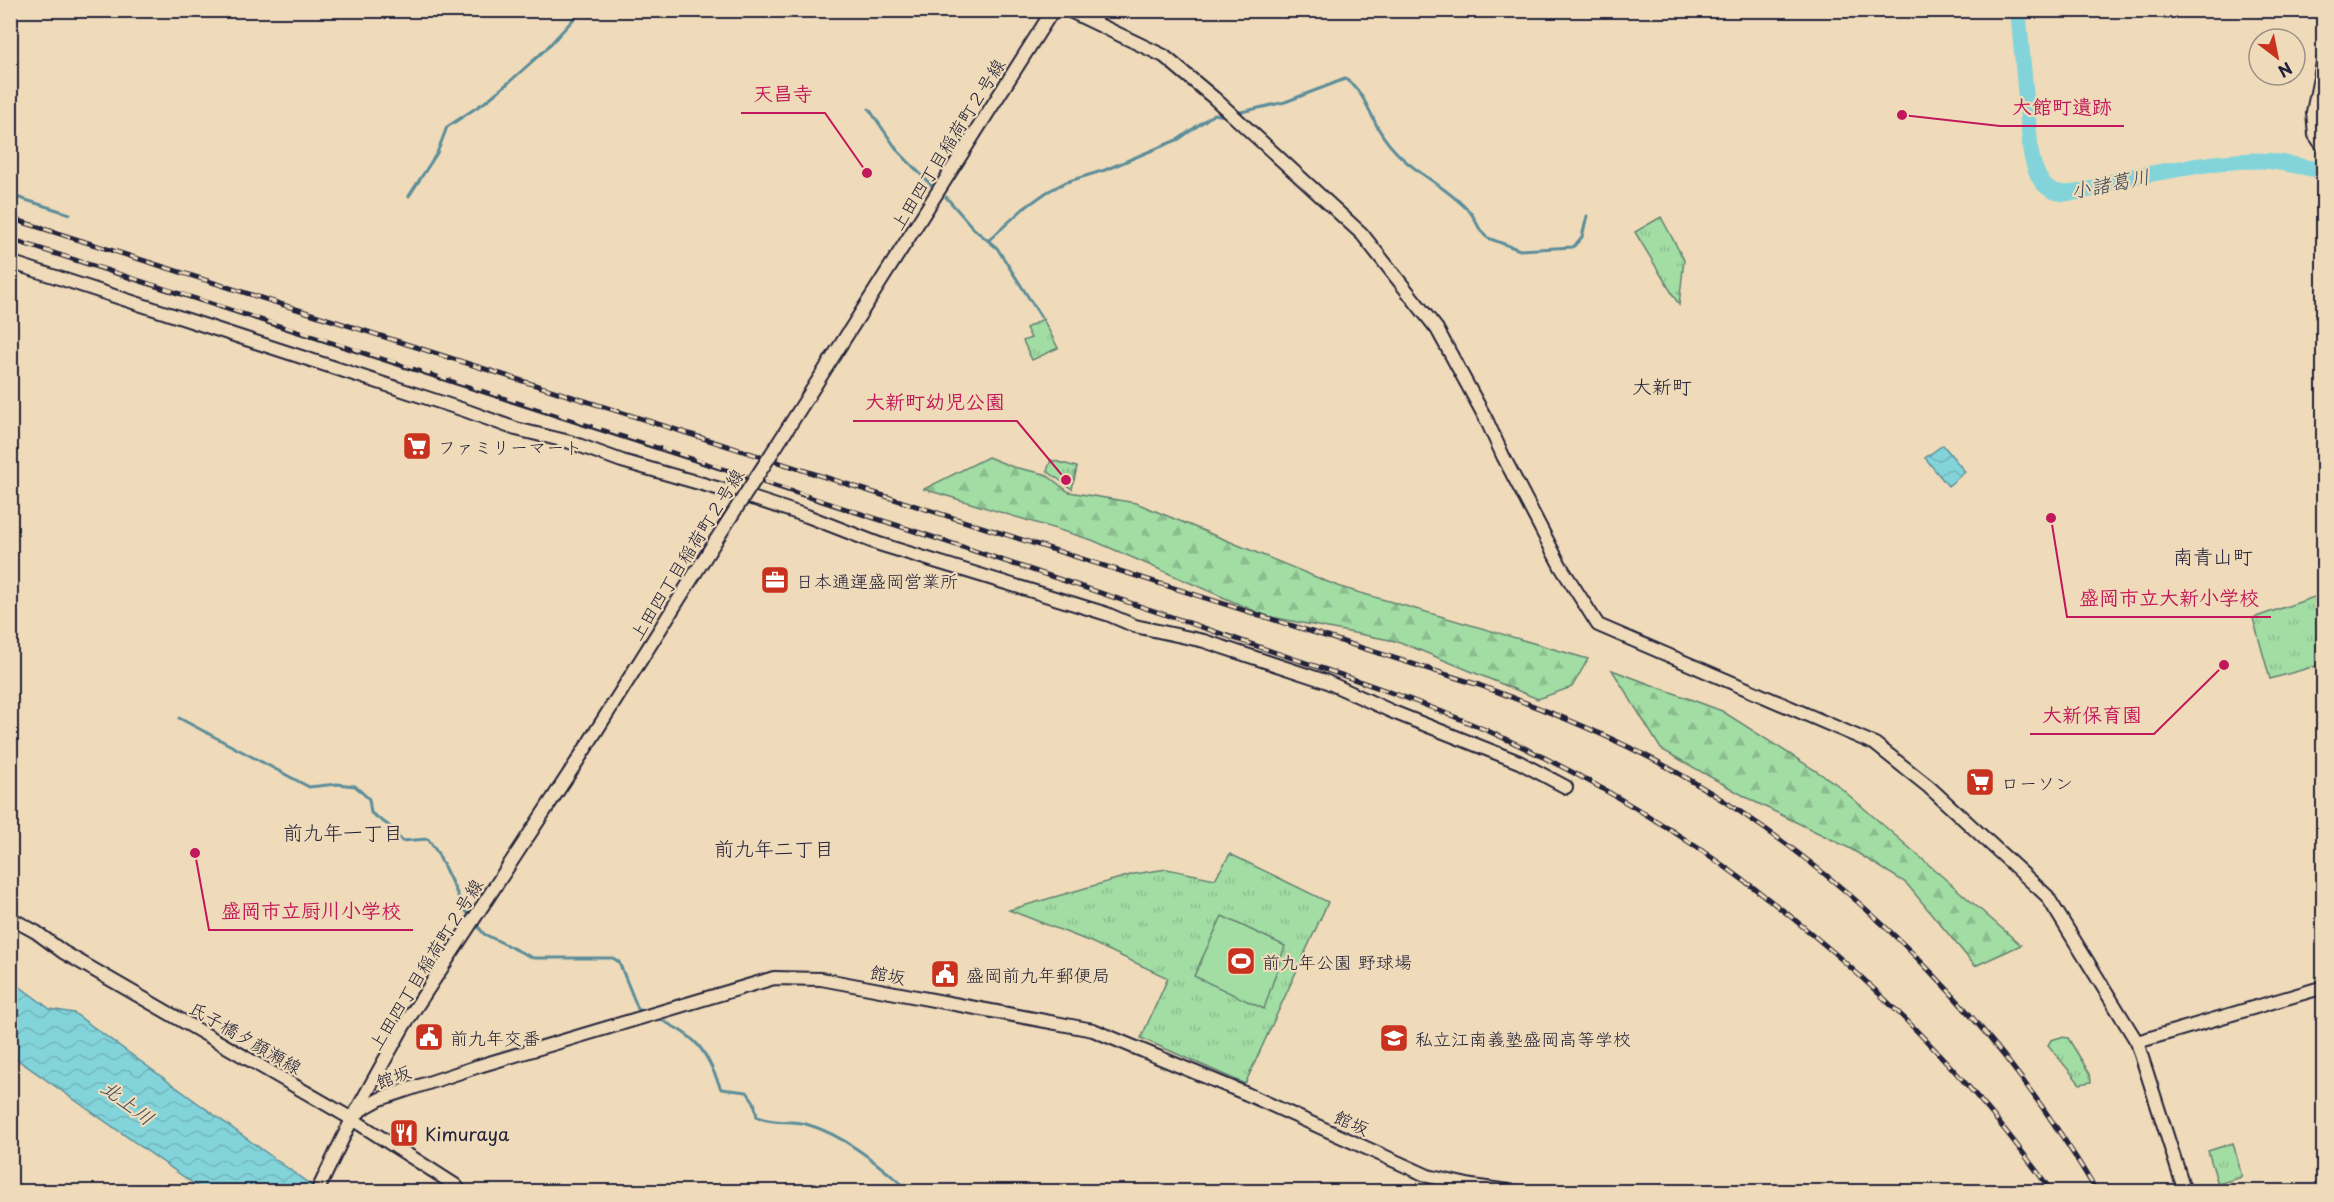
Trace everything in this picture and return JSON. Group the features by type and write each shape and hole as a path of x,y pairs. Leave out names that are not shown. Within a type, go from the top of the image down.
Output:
{"street":[{"name":"上田四丁目稲荷町２号線","path":"316,1191 352,1119 403,1027 470,926 1053,10"},
{"path":"1068,10 1164,56 1207,92 1362,234 1437,329 1486,419 1561,567 1598,625 1875,744 1929,787 2047,896 2137,1042 2185,1191"},
{"path":"2324,58 2313,112 2315,135 2324,148"},
{"path":"10,262 468,411 516,429 570,442 632,464 796,513 879,544 1107,614 1135,626 1204,641 1325,681 1393,712 1519,762 1566,787"},
{"name":"氏子橋夕顔瀬線","path":"10,918 36,932 63,952 352,1119 461,1191"},
{"name":"館坂","path":"352,1119 362,1109 380,1099 479,1066 774,978 821,979 1093,1030 1247,1094 1428,1176 1516,1191"},
{"path":"2137,1042 2324,987"}],"green space":[{"path":"1661,217 1684,260 1679,305 1635,232"},
{"path":"1043,319 1058,348 1032,360 1023,341 1031,338 1026,328"},
{"path":"988,457 1013,467 1045,474 1069,492 1136,503 1340,587 1588,659 1572,687 1538,699 1400,642 1266,616 1092,540 924,489"},
{"path":"1051,460 1077,467 1072,489 1047,471"},
{"path":"2323,594 2323,664 2270,679 2253,618"},
{"path":"1612,670 1722,711 1835,783 2021,945 1975,966 1906,883 1851,849 1753,801 1661,749"},
{"path":"1230,854 1328,902 1245,1084 1141,1038 1168,978 1091,942 1009,910 1134,874 1167,869 1215,879"},
{"name":"前九年公園 野球場","path":"1222,916 1285,946 1264,1009 1194,976"},
{"path":"2061,1037 2068,1038 2090,1074 2091,1082 2080,1084 2048,1045 2051,1040"},
{"path":"2233,1143 2242,1177 2218,1184 2208,1151"}],"water":[{"path":"1943,445 1965,472 1948,486 1925,458"},
{"name":"北上川","path":"10,975 19,986 50,1009 74,1013 319,1191 204,1191 11,1055"}],"waterway":[{"path":"409,196 437,153 447,127 485,102 507,84 545,50 582,10"},
{"name":"小諸葛川","path":"2021,10 2019,20 2031,154 2040,179 2049,188 2062,193 2079,192 2129,177 2236,161 2270,161 2320,170"},
{"path":"1241,112 1285,102 1345,79 1356,88 1378,128 1398,154 1458,200 1470,212 1482,233 1488,238 1520,250 1573,247 1582,237 1587,216"},
{"path":"869,109 898,151 932,186"},
{"path":"989,240 1023,209 1066,182 1105,170 1179,139 1214,114 1225,116"},
{"path":"10,195 70,214"},
{"path":"946,197 974,229 997,248 1041,317"},
{"path":"179,718 309,787 337,784 355,786 369,799 371,813 388,825 402,841 428,839 437,852 465,910 471,917"},
{"path":"475,923 484,934 533,958 613,958 619,962 638,1009 646,1013"},
{"path":"655,1017 681,1031 697,1044 704,1052 721,1089 747,1092 754,1102 757,1117 771,1121 806,1124 821,1129 862,1152 911,1192"}],"railway":[{"path":"10,218 1479,685 1613,739 1690,780 1752,819 1811,863 1867,910 1919,960 1969,1014 2015,1070 2058,1130 2097,1192"},
{"path":"10,239 677,453 1085,588 1390,692 1508,740 1587,780 1664,826 1738,876 1808,931 1876,991 1939,1054 1998,1121 2052,1192"}],"place":[{"name":"大館町遺跡","path":"1902,115"},
{"name":"天昌寺","path":"867,173"},
{"name":"ファミリーマート","path":"417,446"},
{"name":"大新町幼児公園","path":"1066,480"},
{"name":"盛岡市立大新小学校","path":"2051,518"},
{"name":"日本通運盛岡営業所","path":"775,580"},
{"name":"大新保育園","path":"2224,665"},
{"name":"ローソン","path":"1980,782"},
{"name":"盛岡市立厨川小学校","path":"195,853"},
{"name":"前九年公園 野球場","path":"1241,961"},
{"name":"盛岡前九年郵便局","path":"945,974"},
{"name":"前九年交番","path":"429,1037"},
{"name":"私立江南義塾盛岡高等学校","path":"1394,1038"},
{"name":"Kimuraya","path":"404,1133"}],"district":[{"name":"大新町","path":"1662,386"},
{"name":"南青山町","path":"2213,556"},
{"name":"前九年一丁目","path":"343,832"},
{"name":"前九年二丁目","path":"774,848"}]}
